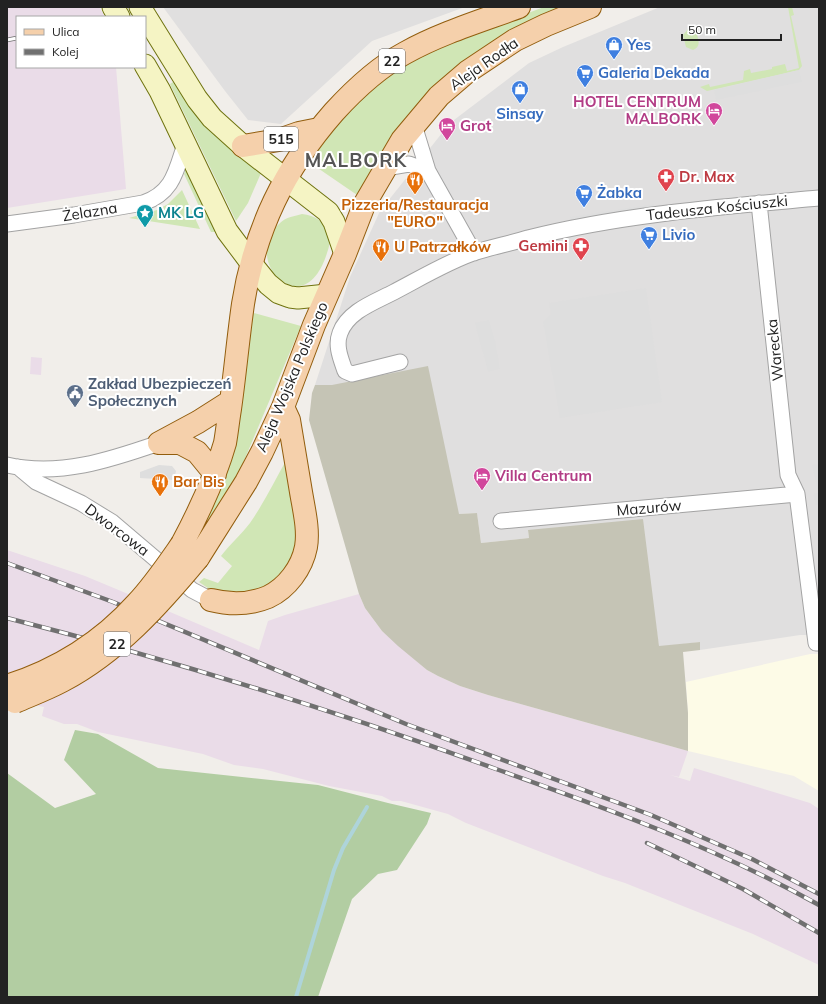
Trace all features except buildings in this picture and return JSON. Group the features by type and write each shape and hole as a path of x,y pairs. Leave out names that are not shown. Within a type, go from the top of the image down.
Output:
{"main road":[{"path":"113,7 118,16"},
{"name":"515","path":"140,7 146,16"},
{"name":"Aleja Rodła","path":"285,179 297,159 319,129 346,98 374,72 404,53 448,33 519,7"},
{"name":"Aleja Rodła","path":"345,254 364,205 385,168 402,140 439,96 467,72 515,40 546,24 590,7"},
{"name":"515","path":"146,17 197,99 212,118 243,146 328,212 334,222 345,254"},
{"path":"146,67 160,91 227,231 251,263 268,284 279,293 298,298 327,296"},
{"name":"515","path":"243,146 279,140 299,133 319,129"},
{"name":"22","path":"251,263 268,214 285,179"},
{"name":"22","path":"327,296 345,254"},
{"name":"Aleja Wojska Polskiego","path":"190,551 194,523 215,474 225,442 251,263"},
{"name":"Aleja Wojska Polskiego","path":"10,697 63,681 99,658 119,642 150,613 172,589 190,551 246,482 283,407 310,334 327,296"},
{"path":"159,443 198,422 231,401"},
{"path":"211,600 226,604 257,602 283,587 293,576 301,563 307,536 305,513 289,420 283,407"},
{"path":"159,443 180,443 197,452 215,474"}],"street":[{"path":"414,125 428,171 474,253"},
{"name":"Żelazna","path":"7,224 74,215 143,203 159,196 171,183 185,144"},
{"path":"385,168 410,164 428,171"},
{"name":"Tadeusza Kościuszki","path":"400,362 352,374 344,371 338,349 338,340 340,332 348,319 358,311 411,283 474,253 549,233 637,216 819,198"},
{"name":"Warecka","path":"759,204 788,475 797,494 816,643 819,643"},
{"name":"Dworcowa","path":"12,466 44,468 81,466 159,443"},
{"name":"Dworcowa","path":"12,466 36,482 81,503 112,522 192,590 211,600"},
{"name":"Mazurów","path":"501,521 797,494"}],"shaded area":[{"path":"7,7 99,7 104,16 16,16 16,68 116,68 126,189 7,208"},
{"path":"163,7 465,7 372,41 281,124 248,120"},
{"path":"660,7 819,7 819,635 800,635 700,650 700,642 659,647 655,618 528,530 529,538 481,543 477,513 459,514 332,385 315,385 350,277 380,211 450,123 529,63 563,47"},
{"path":"799,70 802,82 716,100 714,90"},
{"path":"654,204 654,209 571,222 570,217"},
{"path":"646,288 662,402 560,418 543,322 551,314 549,303"},
{"path":"489,320 495,341 500,369 488,372 475,323"},
{"path":"31,357 42,358 41,375 30,374"},
{"path":"428,366 459,514 477,513 481,543 529,538 528,530 643,519 659,646 700,642 700,650 683,652 688,713 688,751 460,686 427,670 382,631 365,608 359,594 309,420 312,393 315,385 332,385"},
{"path":"819,464 819,505 816,505 813,495 818,492 812,465"},
{"path":"159,465 172,466 176,471 174,480 140,478 140,472"},
{"path":"7,550 85,576 259,650 268,621 359,594 365,608 382,631 427,670 438,676 460,686 488,695 688,751 679,777 670,775 690,781 694,768 810,803 819,809 819,965 753,934 625,883 603,876 466,823 448,814 401,801 392,801 382,796 329,786 263,769 234,765 203,754 98,732 77,724 64,724 42,716 44,707 7,700"},
{"path":"810,654 819,654 819,791 794,776 688,751 686,682"}],"green space":[{"path":"544,7 568,7 510,33 360,197 306,160 367,93 396,72 437,49 479,31"},
{"path":"788,7 792,7 794,15 791,16 802,66 799,70 707,91 700,87 709,84 710,87 743,80 744,71 750,69 751,73 772,69 772,67 785,64 787,71 799,68"},
{"path":"688,29 696,31 698,39 698,46 693,50 686,47 683,35"},
{"path":"173,82 214,131 236,153 261,173 248,203 236,221 170,84"},
{"path":"186,169 216,232 211,232 184,174"},
{"path":"182,190 200,229 129,218 157,210 168,204"},
{"path":"302,214 319,220 328,230 330,239 321,268 311,280 298,286 282,281 275,275 268,260 267,244 274,229 280,223 285,219"},
{"path":"250,312 301,326 235,482 197,546 192,542"},
{"path":"287,459 297,530 295,547 290,560 277,581 266,588 245,594 215,593 199,582 204,578 218,583 232,566 221,556 250,523"},
{"path":"75,730 98,734 158,768 318,785 431,813 427,824 397,870 378,874 352,899 318,997 7,997 7,773 55,808 96,794 64,760"}],"waterway":[{"path":"296,997 334,870 343,848 367,807"}],"railway":[{"path":"7,40 16,38"},
{"path":"7,563 113,602 406,724 651,815 752,859 819,894"},
{"path":"7,618 192,669 314,707 436,748 620,814 660,830 741,865 819,905"},
{"path":"647,843 743,889 819,933"}],"place":[{"name":"Yes","path":"614,60"},
{"name":"Galeria Dekada","path":"585,88"},
{"name":"Sinsay","path":"520,104"},
{"name":"HOTEL CENTRUM MALBORK","path":"714,126"},
{"name":"Grot","path":"447,141"},
{"name":"Dr. Max","path":"666,192"},
{"name":"Pizzeria/Restauracja \"EURO\"","path":"415,195"},
{"name":"Żabka","path":"584,208"},
{"name":"MK LG","path":"145,228"},
{"name":"Livio","path":"649,250"},
{"name":"Gemini","path":"581,261"},
{"name":"U Patrzałków","path":"381,262"},
{"name":"Zakład Ubezpieczeń Społecznych","path":"75,408"},
{"name":"Villa Centrum","path":"482,491"},
{"name":"Bar Bis","path":"160,497"}],"district":[{"name":"MALBORK","path":"356,160"}]}
